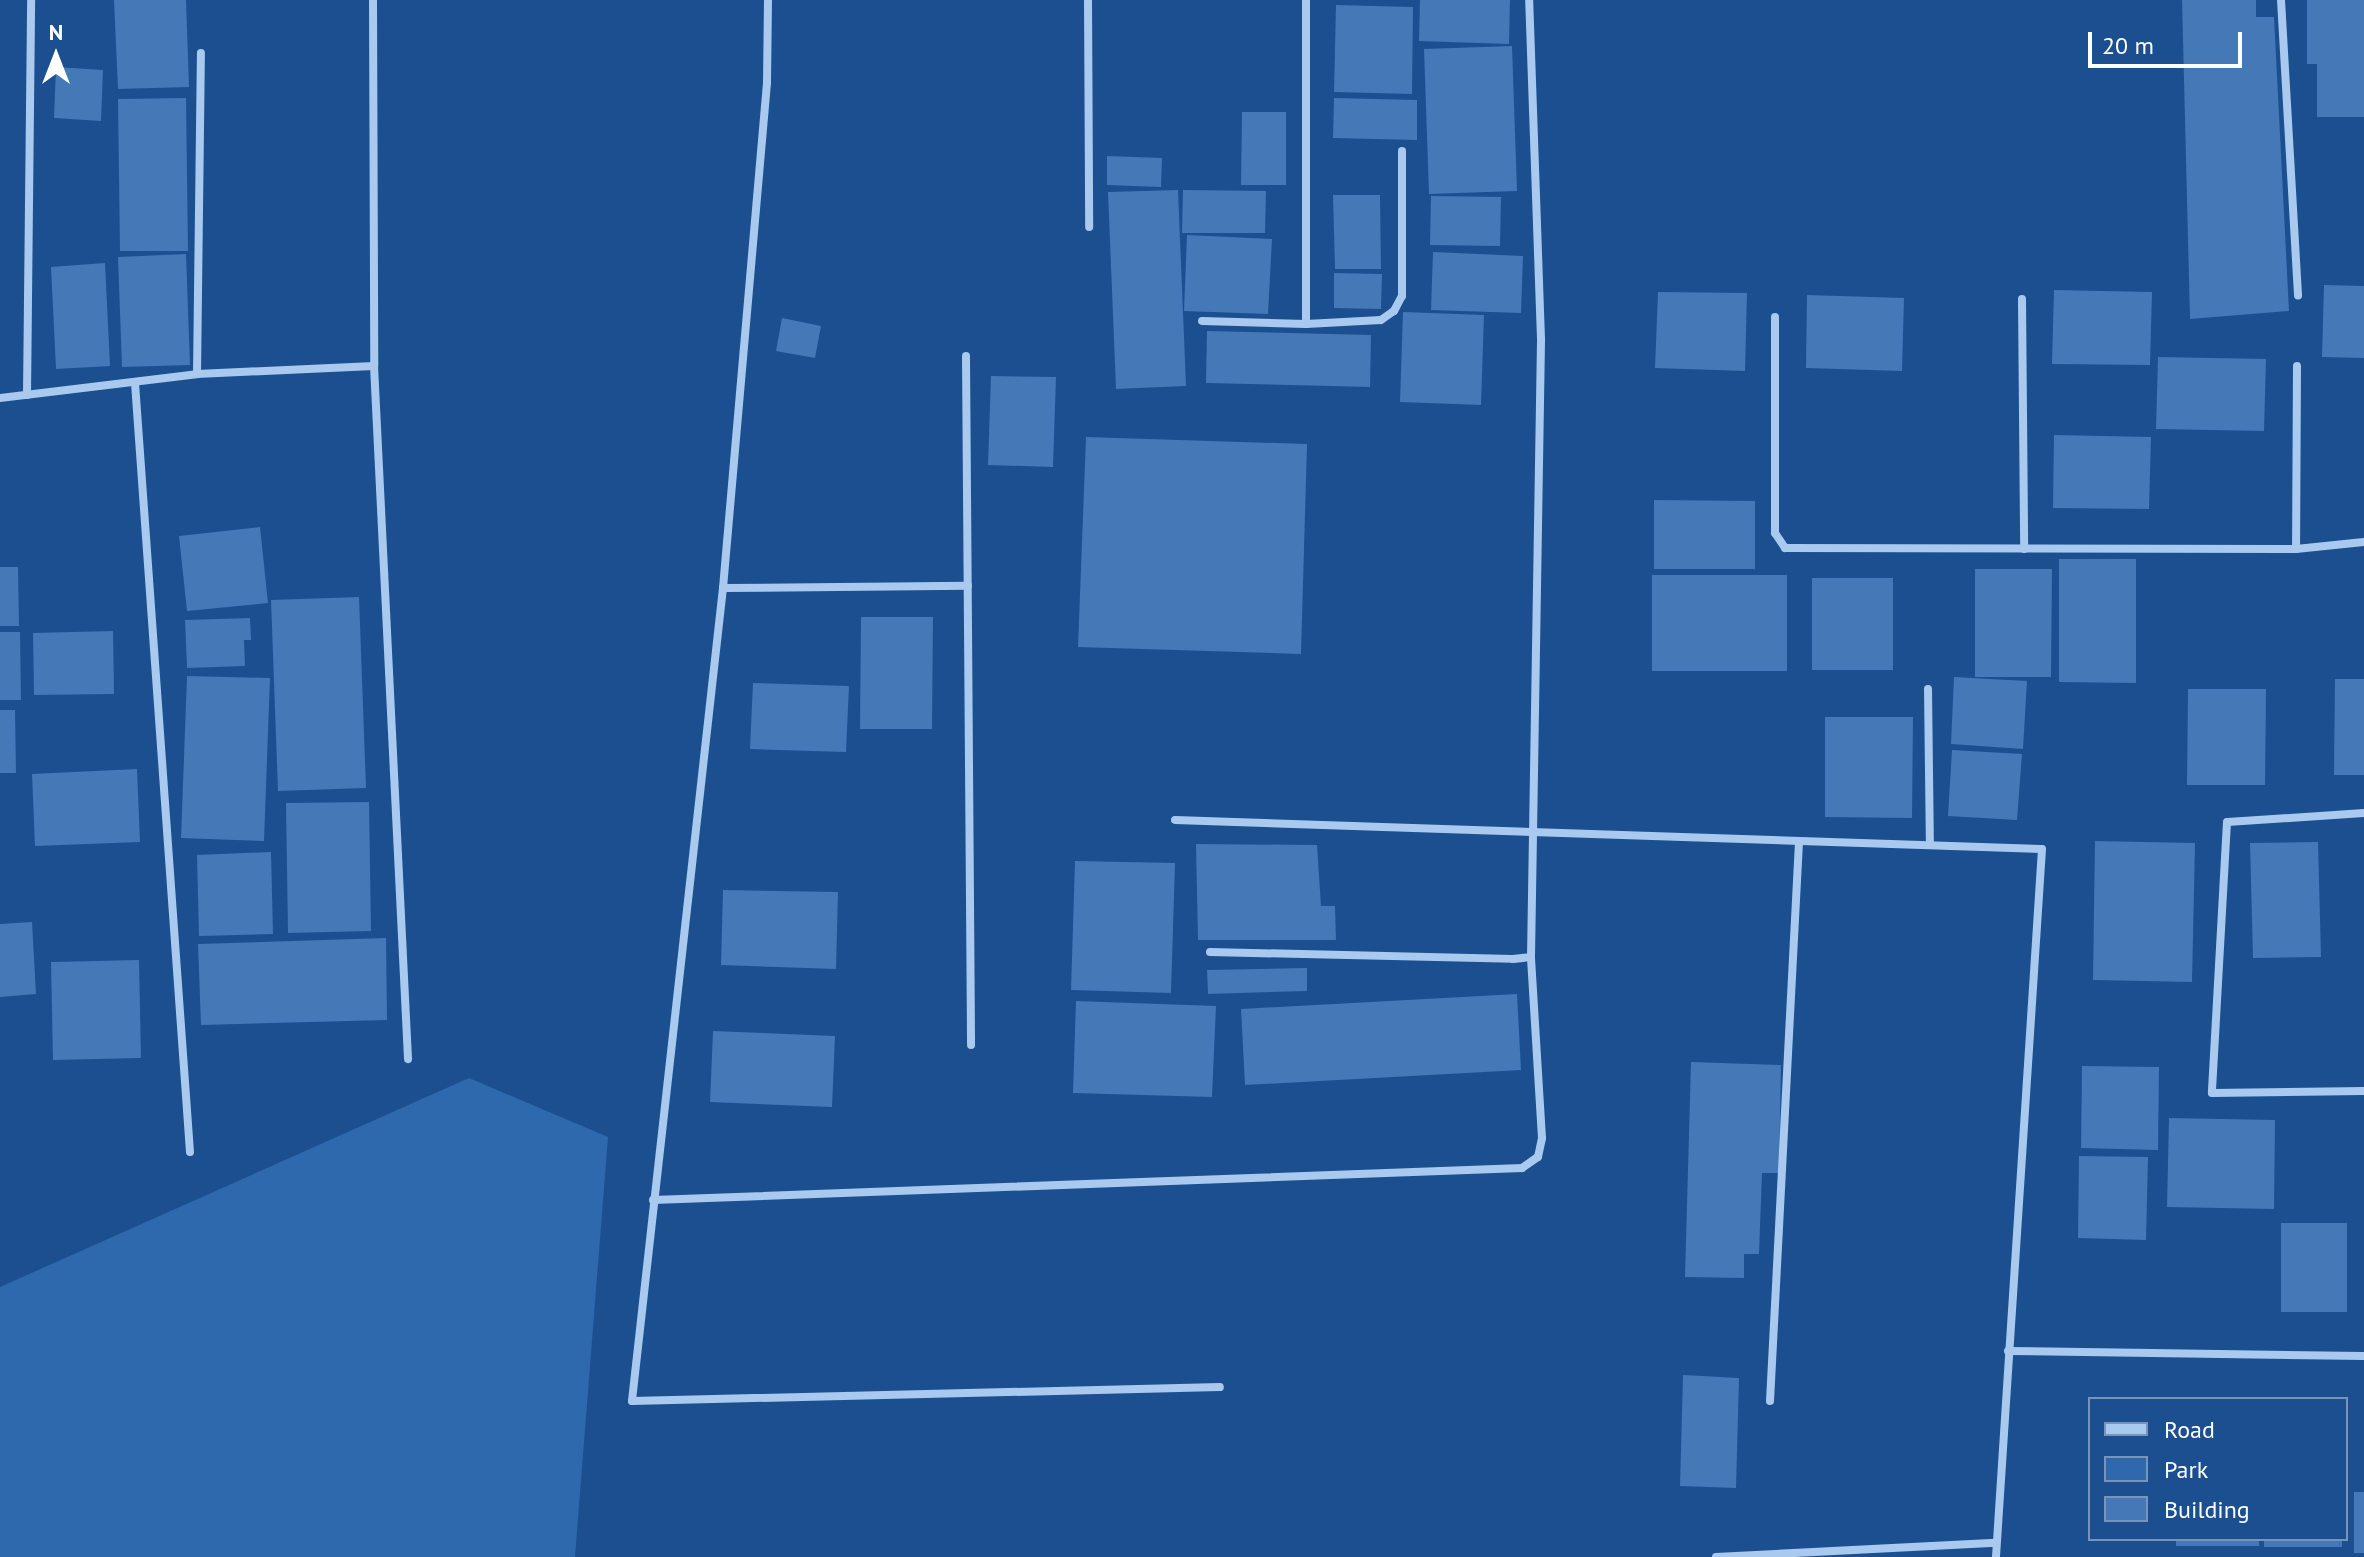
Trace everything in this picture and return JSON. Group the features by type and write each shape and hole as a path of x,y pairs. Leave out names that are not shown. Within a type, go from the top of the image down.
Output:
{"street":[{"path":"27,395 31,0"},
{"path":"373,0 374,366 408,1059"},
{"path":"768,0 767,83 723,588 632,1401 1220,1387"},
{"path":"1088,0 1089,227"},
{"path":"1306,0 1306,324"},
{"path":"653,1200 1522,1168 1538,1157 1542,1138 1531,957 1541,339 1529,0"},
{"path":"2281,0 2298,296"},
{"path":"197,374 201,53"},
{"path":"1202,321 1306,324 1381,320 1394,311 1402,296 1402,151"},
{"path":"2022,299 2024,549"},
{"path":"1775,317 1775,533 1785,548 2296,549 2364,542"},
{"path":"966,356 971,1045"},
{"path":"0,398 197,374 374,366"},
{"path":"2296,549 2297,366"},
{"path":"135,383 190,1152"},
{"path":"723,588 968,586"},
{"path":"1928,689 1930,845"},
{"path":"2364,813 2227,822 2212,1093 2364,1091"},
{"path":"1175,820 2042,849 1996,1557"},
{"path":"1770,1401 1799,842"},
{"path":"1210,952 1531,957"},
{"path":"2008,1351 2364,1356"},
{"path":"1716,1557 1996,1543"}],"green space":[{"path":"469,1078 608,1137 575,1557 0,1557 0,1287"}],"building":[{"path":"114,0 186,0 189,87 118,89"},
{"path":"1420,0 1510,0 1509,44 1419,41"},
{"path":"2182,0 2256,0 2256,17 2274,17 2289,311 2190,319"},
{"path":"2307,0 2364,0 2364,117 2317,117 2317,64 2307,64"},
{"path":"1336,5 1413,7 1412,94 1334,92"},
{"path":"1512,46 1517,191 1429,194 1424,49"},
{"path":"56,67 103,70 101,121 54,118"},
{"path":"186,98 188,251 120,251 118,99"},
{"path":"1334,98 1417,100 1417,140 1333,138"},
{"path":"1242,112 1286,112 1286,185 1241,185"},
{"path":"1107,156 1162,158 1161,187 1107,185"},
{"path":"1178,190 1186,386 1116,389 1108,192"},
{"path":"1183,190 1266,191 1265,233 1182,233"},
{"path":"1333,195 1380,195 1381,269 1335,269"},
{"path":"1431,196 1501,197 1500,246 1430,245"},
{"path":"1187,235 1272,239 1268,314 1184,311"},
{"path":"1433,252 1523,256 1521,313 1431,310"},
{"path":"186,254 190,365 122,367 118,257"},
{"path":"105,263 110,366 56,369 51,267"},
{"path":"1334,273 1382,274 1381,309 1334,308"},
{"path":"2324,285 2364,286 2364,358 2322,357"},
{"path":"2054,290 2152,292 2150,365 2052,364"},
{"path":"1658,292 1747,293 1745,371 1655,368"},
{"path":"1807,295 1904,298 1902,371 1806,368"},
{"path":"1403,312 1484,315 1481,405 1400,402"},
{"path":"782,318 821,326 815,358 776,351"},
{"path":"1207,331 1371,335 1370,387 1206,383"},
{"path":"2158,357 2266,359 2264,431 2156,429"},
{"path":"991,376 1056,377 1053,467 988,465"},
{"path":"2054,435 2151,437 2149,509 2053,508"},
{"path":"1086,437 1307,444 1301,654 1078,647"},
{"path":"1654,500 1755,501 1755,569 1654,569"},
{"path":"260,527 268,603 187,611 179,536"},
{"path":"2059,559 2136,559 2136,683 2059,682"},
{"path":"0,567 18,567 19,626 0,626"},
{"path":"1975,569 2052,569 2051,677 1975,677"},
{"path":"1652,575 1787,575 1787,671 1652,671"},
{"path":"1812,578 1893,578 1893,670 1812,670"},
{"path":"359,597 366,788 278,791 271,600"},
{"path":"861,617 933,617 932,729 860,729"},
{"path":"250,618 251,640 244,640 245,666 187,668 185,620"},
{"path":"113,631 114,694 34,695 33,633"},
{"path":"0,632 20,632 21,700 0,700"},
{"path":"187,676 270,678 264,841 181,838"},
{"path":"1954,677 2027,681 2023,749 1951,744"},
{"path":"2335,679 2364,679 2364,775 2334,775"},
{"path":"753,683 849,686 846,752 750,749"},
{"path":"2188,689 2266,689 2265,785 2187,785"},
{"path":"0,710 15,710 16,773 0,773"},
{"path":"1825,717 1913,717 1912,818 1825,817"},
{"path":"1952,750 2022,754 2017,820 1948,816"},
{"path":"137,769 140,842 35,846 32,774"},
{"path":"369,802 371,931 288,933 286,803"},
{"path":"2095,841 2195,843 2192,982 2093,980"},
{"path":"2318,842 2321,957 2253,958 2250,843"},
{"path":"1196,844 1317,845 1321,906 1335,906 1336,940 1198,940"},
{"path":"271,852 273,934 199,936 197,855"},
{"path":"1075,861 1175,863 1171,993 1071,990"},
{"path":"723,890 838,892 836,969 721,965"},
{"path":"32,922 36,994 0,997 0,924"},
{"path":"386,938 387,1020 201,1025 198,944"},
{"path":"139,960 141,1058 53,1060 51,962"},
{"path":"1307,968 1307,991 1208,994 1207,970"},
{"path":"1517,994 1521,1070 1245,1085 1241,1009"},
{"path":"1076,1001 1216,1006 1212,1097 1073,1093"},
{"path":"713,1031 835,1036 832,1107 710,1102"},
{"path":"1691,1062 1781,1065 1779,1173 1762,1173 1759,1254 1744,1254 1744,1278 1685,1277"},
{"path":"2082,1066 2159,1067 2158,1150 2081,1148"},
{"path":"2169,1118 2275,1120 2274,1209 2167,1207"},
{"path":"2079,1156 2148,1157 2146,1240 2078,1238"},
{"path":"2281,1223 2347,1223 2347,1312 2281,1312"},
{"path":"1683,1375 1739,1378 1736,1488 1680,1486"},
{"path":"2354,1492 2364,1492 2364,1553 2354,1553"},
{"path":"2176,1541 2259,1541 2259,1546 2176,1546"},
{"path":"2264,1541 2342,1541 2342,1547 2264,1547"}]}
